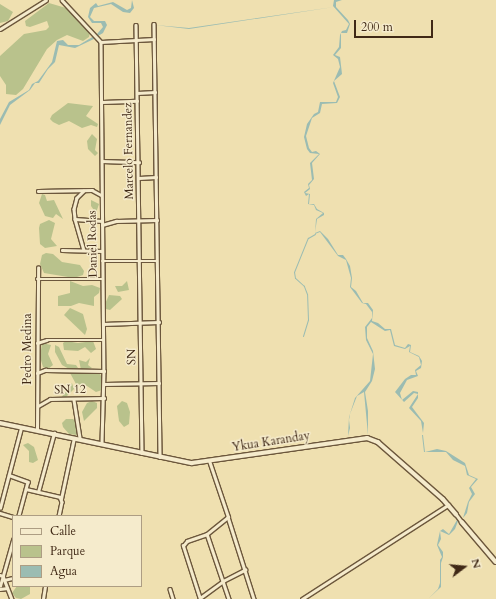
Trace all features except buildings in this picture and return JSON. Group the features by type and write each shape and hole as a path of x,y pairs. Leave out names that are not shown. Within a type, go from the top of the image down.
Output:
{"street":[{"path":"0,29 46,0"},
{"path":"62,0 101,43 154,39"},
{"name":"Marcelo Fernandez","path":"136,24 140,262"},
{"path":"154,24 160,457"},
{"name":"Daniel Rodas","path":"101,43 101,196 104,340 102,444"},
{"path":"137,93 155,92"},
{"path":"102,102 137,101"},
{"path":"102,162 139,162"},
{"path":"139,178 156,177"},
{"path":"38,191 92,190 101,184"},
{"path":"84,250 81,247 74,213 77,198 86,190"},
{"path":"92,190 101,196"},
{"path":"75,219 102,223 157,220"},
{"path":"62,250 102,251"},
{"path":"102,261 157,261"},
{"name":"SN","path":"140,262 142,452"},
{"name":"Pedro Medina","path":"37,430 38,268"},
{"path":"37,279 102,279"},
{"path":"103,324 159,322"},
{"path":"37,343 47,340 104,340"},
{"path":"37,374 45,370 104,371"},
{"path":"104,384 159,383"},
{"name":"SN 12","path":"38,406 50,399 74,400 104,398"},
{"path":"74,400 80,439"},
{"name":"Ykua Karanday","path":"0,423 54,433 187,463 209,462 367,438 378,442 448,505 496,562"},
{"path":"0,508 21,427"},
{"path":"38,492 54,433"},
{"path":"59,515 74,438"},
{"path":"209,462 254,599"},
{"path":"9,475 27,481 20,515"},
{"path":"26,489 61,499"},
{"path":"302,599 448,505"},
{"path":"0,513 12,517"},
{"path":"228,517 207,534 187,541 183,546 200,598 223,581 244,570"},
{"path":"207,534 229,599"},
{"path":"7,588 0,588 1,576 12,547"},
{"path":"1,576 12,599"},
{"path":"4,580 12,578"},
{"path":"43,599 45,587"},
{"path":"170,589 173,599"}],"green space":[{"path":"49,3 66,8 90,32 89,37 83,41 67,35 57,40 47,49 23,89 16,95 6,94 6,85 0,76 0,56 24,34 46,30 49,27 47,21 30,27 26,26 25,21"},
{"path":"0,4 13,12 8,21 0,23"},
{"path":"68,103 93,106 86,116 98,124 97,127 91,125 82,128 69,121 59,125 53,122 50,119 52,115"},
{"path":"92,134 97,139 95,150 98,153 95,156 88,149 87,141"},
{"path":"42,194 45,195 47,201 54,200 63,219 56,214 53,218 45,216 39,203"},
{"path":"91,200 99,204 96,213 91,206"},
{"path":"49,220 55,223 51,239 57,246 45,248 40,244 39,228 40,224"},
{"path":"46,253 53,254 62,262 80,265 84,271 83,275 74,278 44,273 40,264 42,255"},
{"path":"70,281 83,286 92,285 100,288 99,293 94,297 94,306 79,303 71,306 58,306 58,296 70,293"},
{"path":"127,281 129,290 118,292 115,286 122,286"},
{"path":"109,295 120,296 122,299 110,310 106,309 105,304"},
{"path":"70,308 83,314 87,329 85,335 64,315"},
{"path":"66,341 78,343 93,341 96,349 91,353 85,347 78,351 64,350 63,343"},
{"path":"42,343 51,345 48,354 53,365 48,369 43,367 40,357"},
{"path":"55,345 59,347 67,364 76,365 78,368 71,370 62,365 55,352"},
{"path":"90,358 88,365 92,368 81,370 79,360 86,362"},
{"path":"74,371 100,374 103,380 102,390 96,392 87,386 76,384 70,373"},
{"path":"72,383 74,389 65,398 61,398"},
{"path":"92,401 97,403 97,408 84,421 82,412 87,403"},
{"path":"122,401 127,403 130,412 129,424 124,427 119,421 117,406"},
{"path":"66,419 73,419 76,422 77,435 69,434 63,427 62,423"},
{"path":"28,443 34,447 38,460 33,463 29,462 29,451 23,445"},
{"path":"16,587 30,587 30,594 21,599 16,598 12,593"}],"water":[{"path":"132,0 134,8 130,13 123,12 111,4 94,8 90,17 94,21 105,21 107,25 103,33 98,36 97,34 103,27 101,23 92,23 88,17 90,8 96,3 98,6 113,2 127,10 131,8"},
{"path":"334,0 342,0 336,2 336,7 350,24 347,33 341,33 342,31 346,30 349,24 333,6"},
{"path":"334,7 189,29 155,25 189,28"},
{"path":"341,33 341,48 335,55 340,57 342,74 334,81 340,97 337,103 322,104 320,113 312,118 306,136 309,148 312,152 316,151 320,154 312,163 314,179 309,185 310,189 305,193 310,194 309,204 314,204 317,209 324,213 324,215 317,219 315,232 316,219 323,213 316,210 314,205 308,204 309,194 306,196 304,192 309,188 308,184 312,180 310,163 319,154 310,153 307,149 304,137 307,124 314,114 318,112 320,102 336,102 338,97 333,83 340,67 338,59 333,55 339,47"},
{"path":"94,36 96,38 75,48 59,45 55,62 48,69 39,83 35,83 30,90 10,105 0,125 0,119 9,102 29,90 32,84 38,81 52,62 57,41 63,40 68,45 79,45"},
{"path":"320,231 328,239 338,255 343,255 346,259 350,266 352,278 351,287 356,291 363,303 368,303 373,310 372,321 378,323 385,329 391,329 395,345 405,348 408,344 411,345 410,352 419,356 422,361 421,368 416,371 418,376 407,380 400,393 402,400 395,392 405,379 411,375 416,375 415,370 421,365 419,357 409,352 410,346 405,349 394,346 390,330 385,331 371,322 367,327 367,338 373,351 375,369 372,381 365,392 368,411 368,435 364,392 357,396 350,414 350,428 348,436 349,417 355,398 370,381 373,354 366,340 365,327 372,318 372,312 366,304 362,303 350,287 351,278 346,260 338,256 320,232 315,233"},
{"path":"413,391 418,392 418,394 414,393 404,402 402,400"},
{"path":"418,394 418,398 412,407 424,423 423,433 421,421 409,408"},
{"path":"423,435 425,452 424,452"},
{"path":"437,449 446,451 465,463 469,475 478,479 471,487 475,494 469,502 467,513 463,518 468,502 472,494 469,488 476,479 467,475 465,466 453,460 446,452 425,452"},
{"path":"447,508 459,520 496,567 458,521 455,529 449,535 440,531 443,529 449,534 457,520"},
{"path":"440,531 441,539 438,545 443,552 441,563 441,587 428,599 438,589 440,583 440,560 442,557 437,545"}],"waterway":[{"path":"303,336 308,320 307,294 304,286 295,278 294,272 308,238 315,234"}]}
